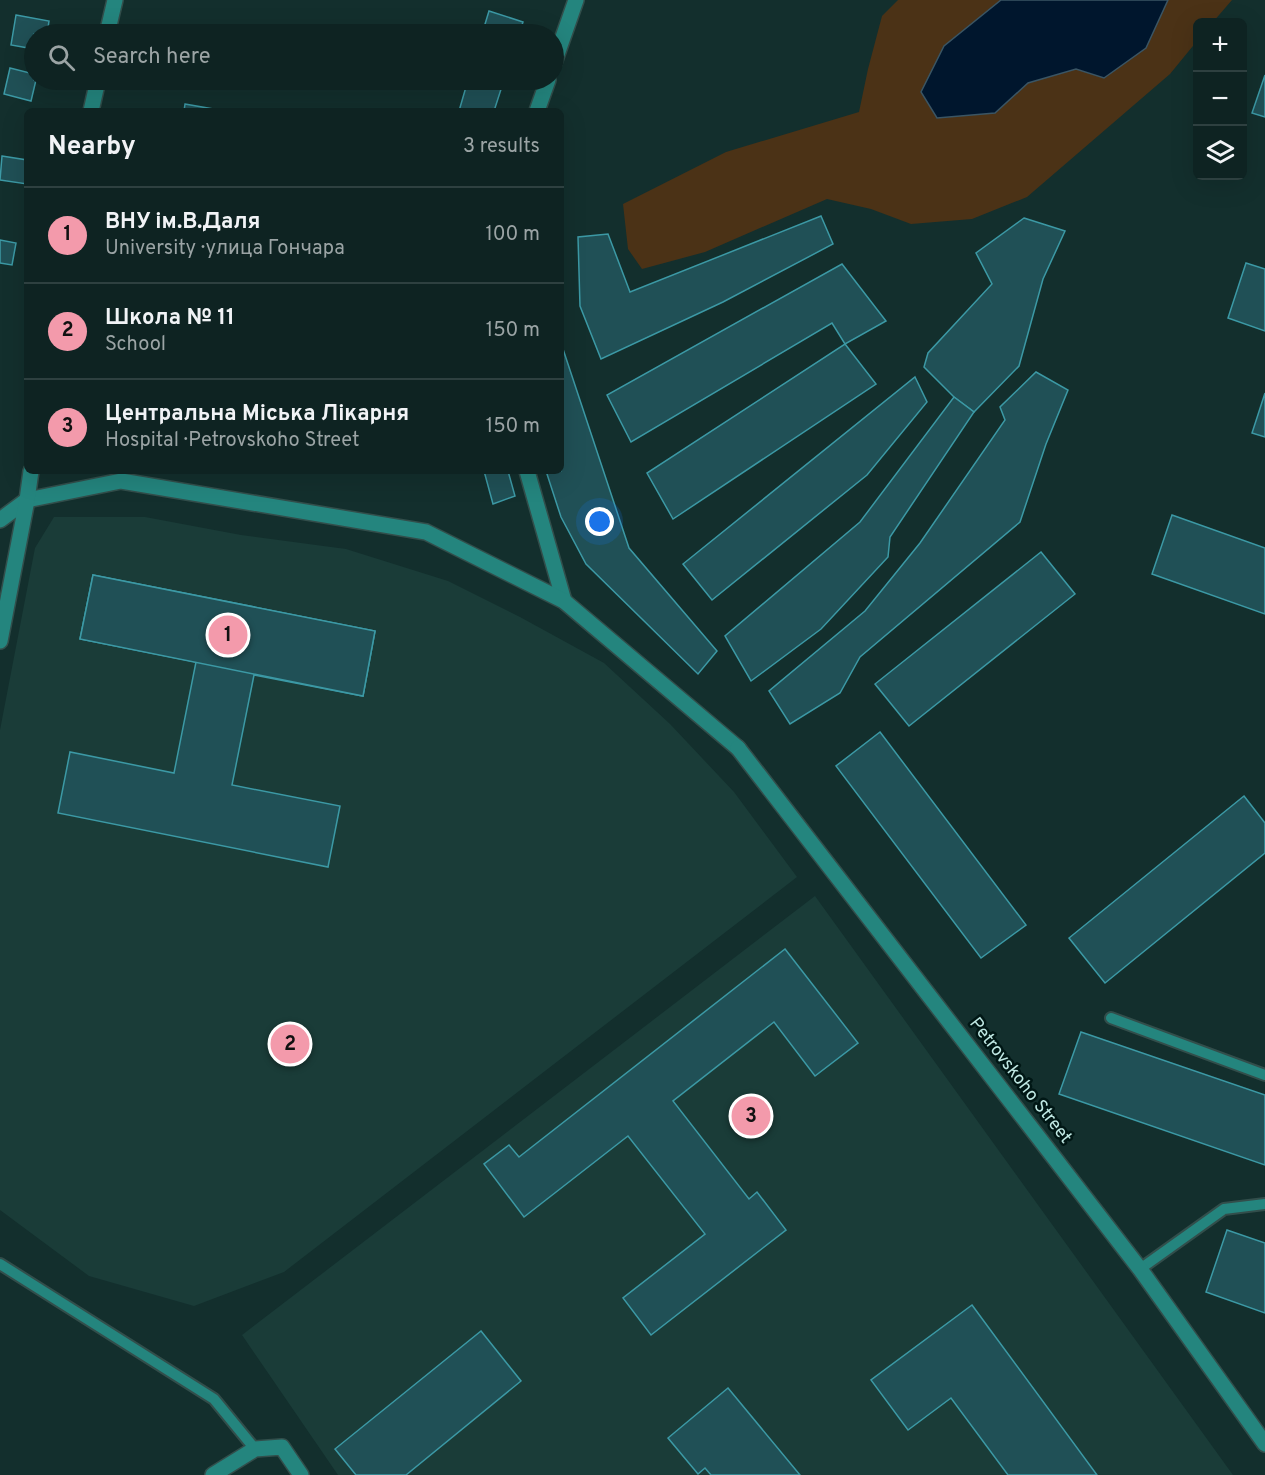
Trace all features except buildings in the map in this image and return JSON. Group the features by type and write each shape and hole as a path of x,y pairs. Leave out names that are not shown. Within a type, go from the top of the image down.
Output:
{"street":[{"path":"109,24 115,0"},
{"path":"564,34 576,0"},
{"path":"93,108 96,90"},
{"path":"538,108 544,90"},
{"path":"0,641 31,474"},
{"path":"528,474 564,601"},
{"name":"Petrovskoho Street","path":"27,500 121,481 426,532 564,601 738,748 1140,1269 1265,1444"},
{"path":"0,520 27,500"},
{"path":"213,1475 255,1449 282,1448 301,1475"}],"lane":[{"path":"1111,1018 1265,1075"},
{"path":"1140,1269 1224,1209 1265,1204"},
{"path":"0,1264 214,1399 255,1449"}],"shaded area":[{"path":"898,0 1001,0 944,46 995,113 1028,83 1076,69 1104,78 1168,0 1232,0 1216,18 1193,18 1193,46 1170,74 1027,197 972,219 911,224 871,209 827,199 705,252 642,269 628,249 623,204 726,152 859,112 882,16"},
{"path":"54,517 145,517 241,535 346,549 448,581 604,663 670,724 734,792 797,877 284,1272 194,1306 89,1276 0,1210 0,730 35,548"},
{"path":"815,896 1233,1475 338,1475 242,1335"}],"water":[{"path":"1001,0 1168,0 1146,48 1104,78 1076,69 1028,83 995,113 937,118 921,92 944,46"}],"place":[{"name":"ВНУ ім.В.Даля","path":"228,635"},
{"name":"Школа № 11","path":"290,1044"},
{"name":"Центральна Міська Лікарня","path":"751,1116"}]}
